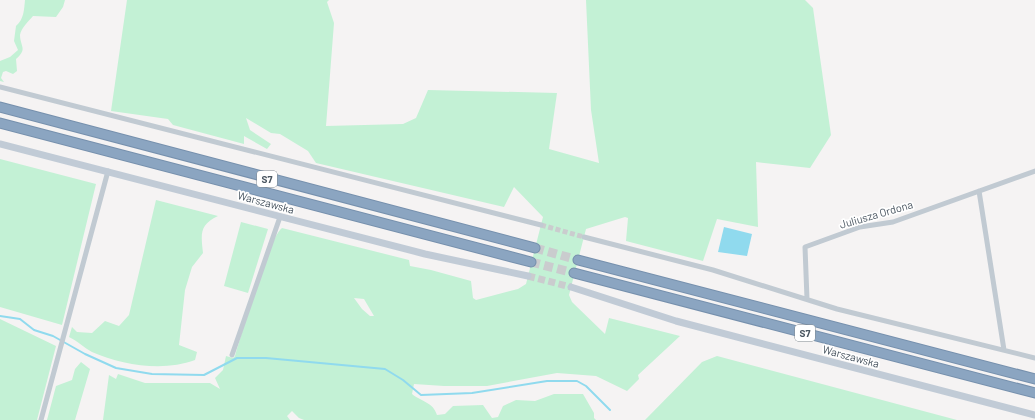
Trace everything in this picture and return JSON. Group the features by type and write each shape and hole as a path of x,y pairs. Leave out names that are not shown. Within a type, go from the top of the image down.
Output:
{"highway":[{"name":"S7","path":"0,107 535,248"},
{"name":"S7","path":"0,123 532,262"},
{"name":"S7","path":"578,260 1035,379"},
{"name":"S7","path":"574,273 1035,393"}],"street":[{"path":"0,87 541,226"},
{"name":"Warszawska","path":"0,144 425,254 528,276"},
{"path":"41,420 108,171"},
{"name":"Juliusza Ordona","path":"807,299 805,247 860,227 893,222 1035,171"},
{"path":"979,191 1004,350"},
{"path":"232,355 280,217"},
{"path":"584,237 713,270 837,309 1035,358"},
{"name":"Warszawska","path":"571,287 676,321 1035,415"}],"green space":[{"path":"25,0 65,0 63,7 56,17 33,16 25,25 20,35 23,50 20,56 16,59 17,71 13,74 6,71 3,72 1,78 4,82 0,81 0,61 10,57 18,50 14,41 16,26 22,17"},
{"path":"127,0 329,0 327,2 334,23 326,126 403,124 416,118 428,90 557,93 549,149 599,163 591,110 586,0 805,0 813,8 831,135 810,168 756,162 758,227 717,219 703,261 626,241 628,218 625,217 586,229 569,295 572,302 605,334 609,318 680,336 638,375 639,379 627,391 596,376 557,373 487,386 414,384 412,394 433,407 437,415 445,414 453,406 483,405 492,418 498,417 503,406 516,400 535,401 554,394 583,394 594,413 594,418 596,420 304,420 299,418 292,411 287,416 290,420 103,420 109,375 116,379 118,374 145,383 210,383 220,389 215,378 223,370 226,356 233,358 235,356 263,267 276,236 282,228 409,260 410,266 471,281 473,298 476,300 518,289 526,284 543,217 514,187 504,207 316,163 308,151 280,134 271,133 246,118 250,130 271,144 267,149 244,136 244,144 173,125 168,119 111,111","holes":["354,298 364,299 374,316 370,316 362,309"]},
{"path":"0,159 96,184 62,325 0,307"},
{"path":"156,200 218,216 212,219 204,227 202,235 203,253 192,267 185,290 179,345 197,352 195,360 170,366 143,365 104,357 86,349 69,337 72,327 77,332 92,333 105,321 119,326 129,315"},
{"path":"241,222 268,229 248,293 224,286"},
{"path":"0,319 56,346 37,420 0,420"},
{"path":"717,356 957,420 645,420 702,362"},
{"path":"81,362 90,369 75,420 47,420 56,386 72,380 75,369"}],"water":[{"path":"724,227 752,234 747,256 718,252"}],"waterway":[{"path":"0,316 20,319 34,330 53,336 85,354 116,368 152,374 204,375 237,358 266,358 385,369 403,380 421,395 472,393 547,381 577,381 586,386 610,410"}],"tunnel":[{"path":"541,225 584,237"},
{"path":"535,248 578,260"},
{"path":"531,262 574,273"},
{"path":"528,276 571,287"}]}
